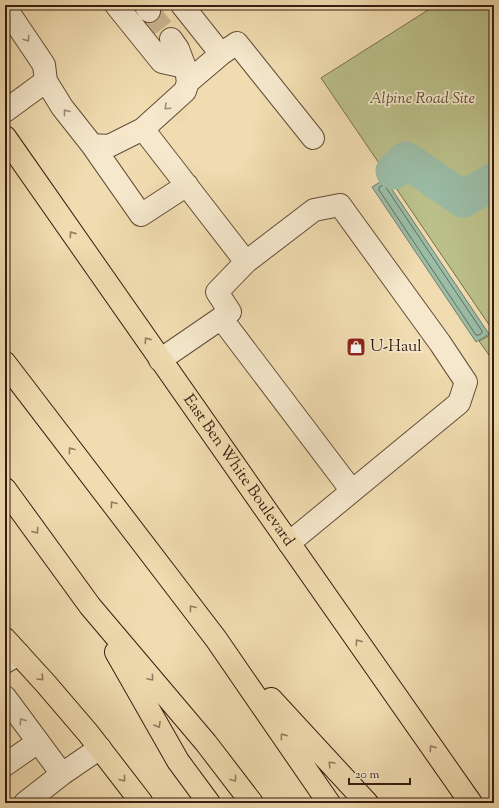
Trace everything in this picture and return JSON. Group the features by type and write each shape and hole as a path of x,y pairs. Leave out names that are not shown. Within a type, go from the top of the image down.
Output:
{"main road":[{"name":"East Ben White Boulevard","path":"5,137 471,803"},
{"path":"5,363 216,639 329,803"},
{"path":"5,489 90,606 206,742 252,803"},
{"path":"90,606 178,761 209,803"},
{"path":"216,639 367,803"},
{"path":"10,652 46,684 100,748 142,803"}],"lane":[{"path":"116,5 162,62 186,75"},
{"path":"182,5 221,54"},
{"path":"5,7 44,65 46,81 62,107 92,145 141,215 187,185"},
{"path":"92,145 109,146 143,129 185,91 186,75 178,49 171,39"},
{"path":"186,75 237,43 313,138"},
{"path":"5,111 46,81"},
{"path":"143,129 246,262"},
{"path":"160,360 230,312 217,292 246,262 314,210 340,205 440,343 466,382 459,403 289,543"},
{"path":"221,318 352,490"},
{"path":"5,697 62,774"},
{"path":"5,765 38,742"},
{"path":"25,803 62,774 100,748"}],"green space":[{"name":"Alpine Road Site","path":"436,5 494,5 494,332 321,78"},
{"path":"494,333 494,362 479,341"}],"water":[{"path":"385,179 489,334 476,342 372,187"}],"waterway":[{"path":"394,171 406,160 463,199 494,181"}],"tunnel":[{"path":"149,11 171,39"}],"place":[{"name":"U-Haul","path":"356,347"}]}
